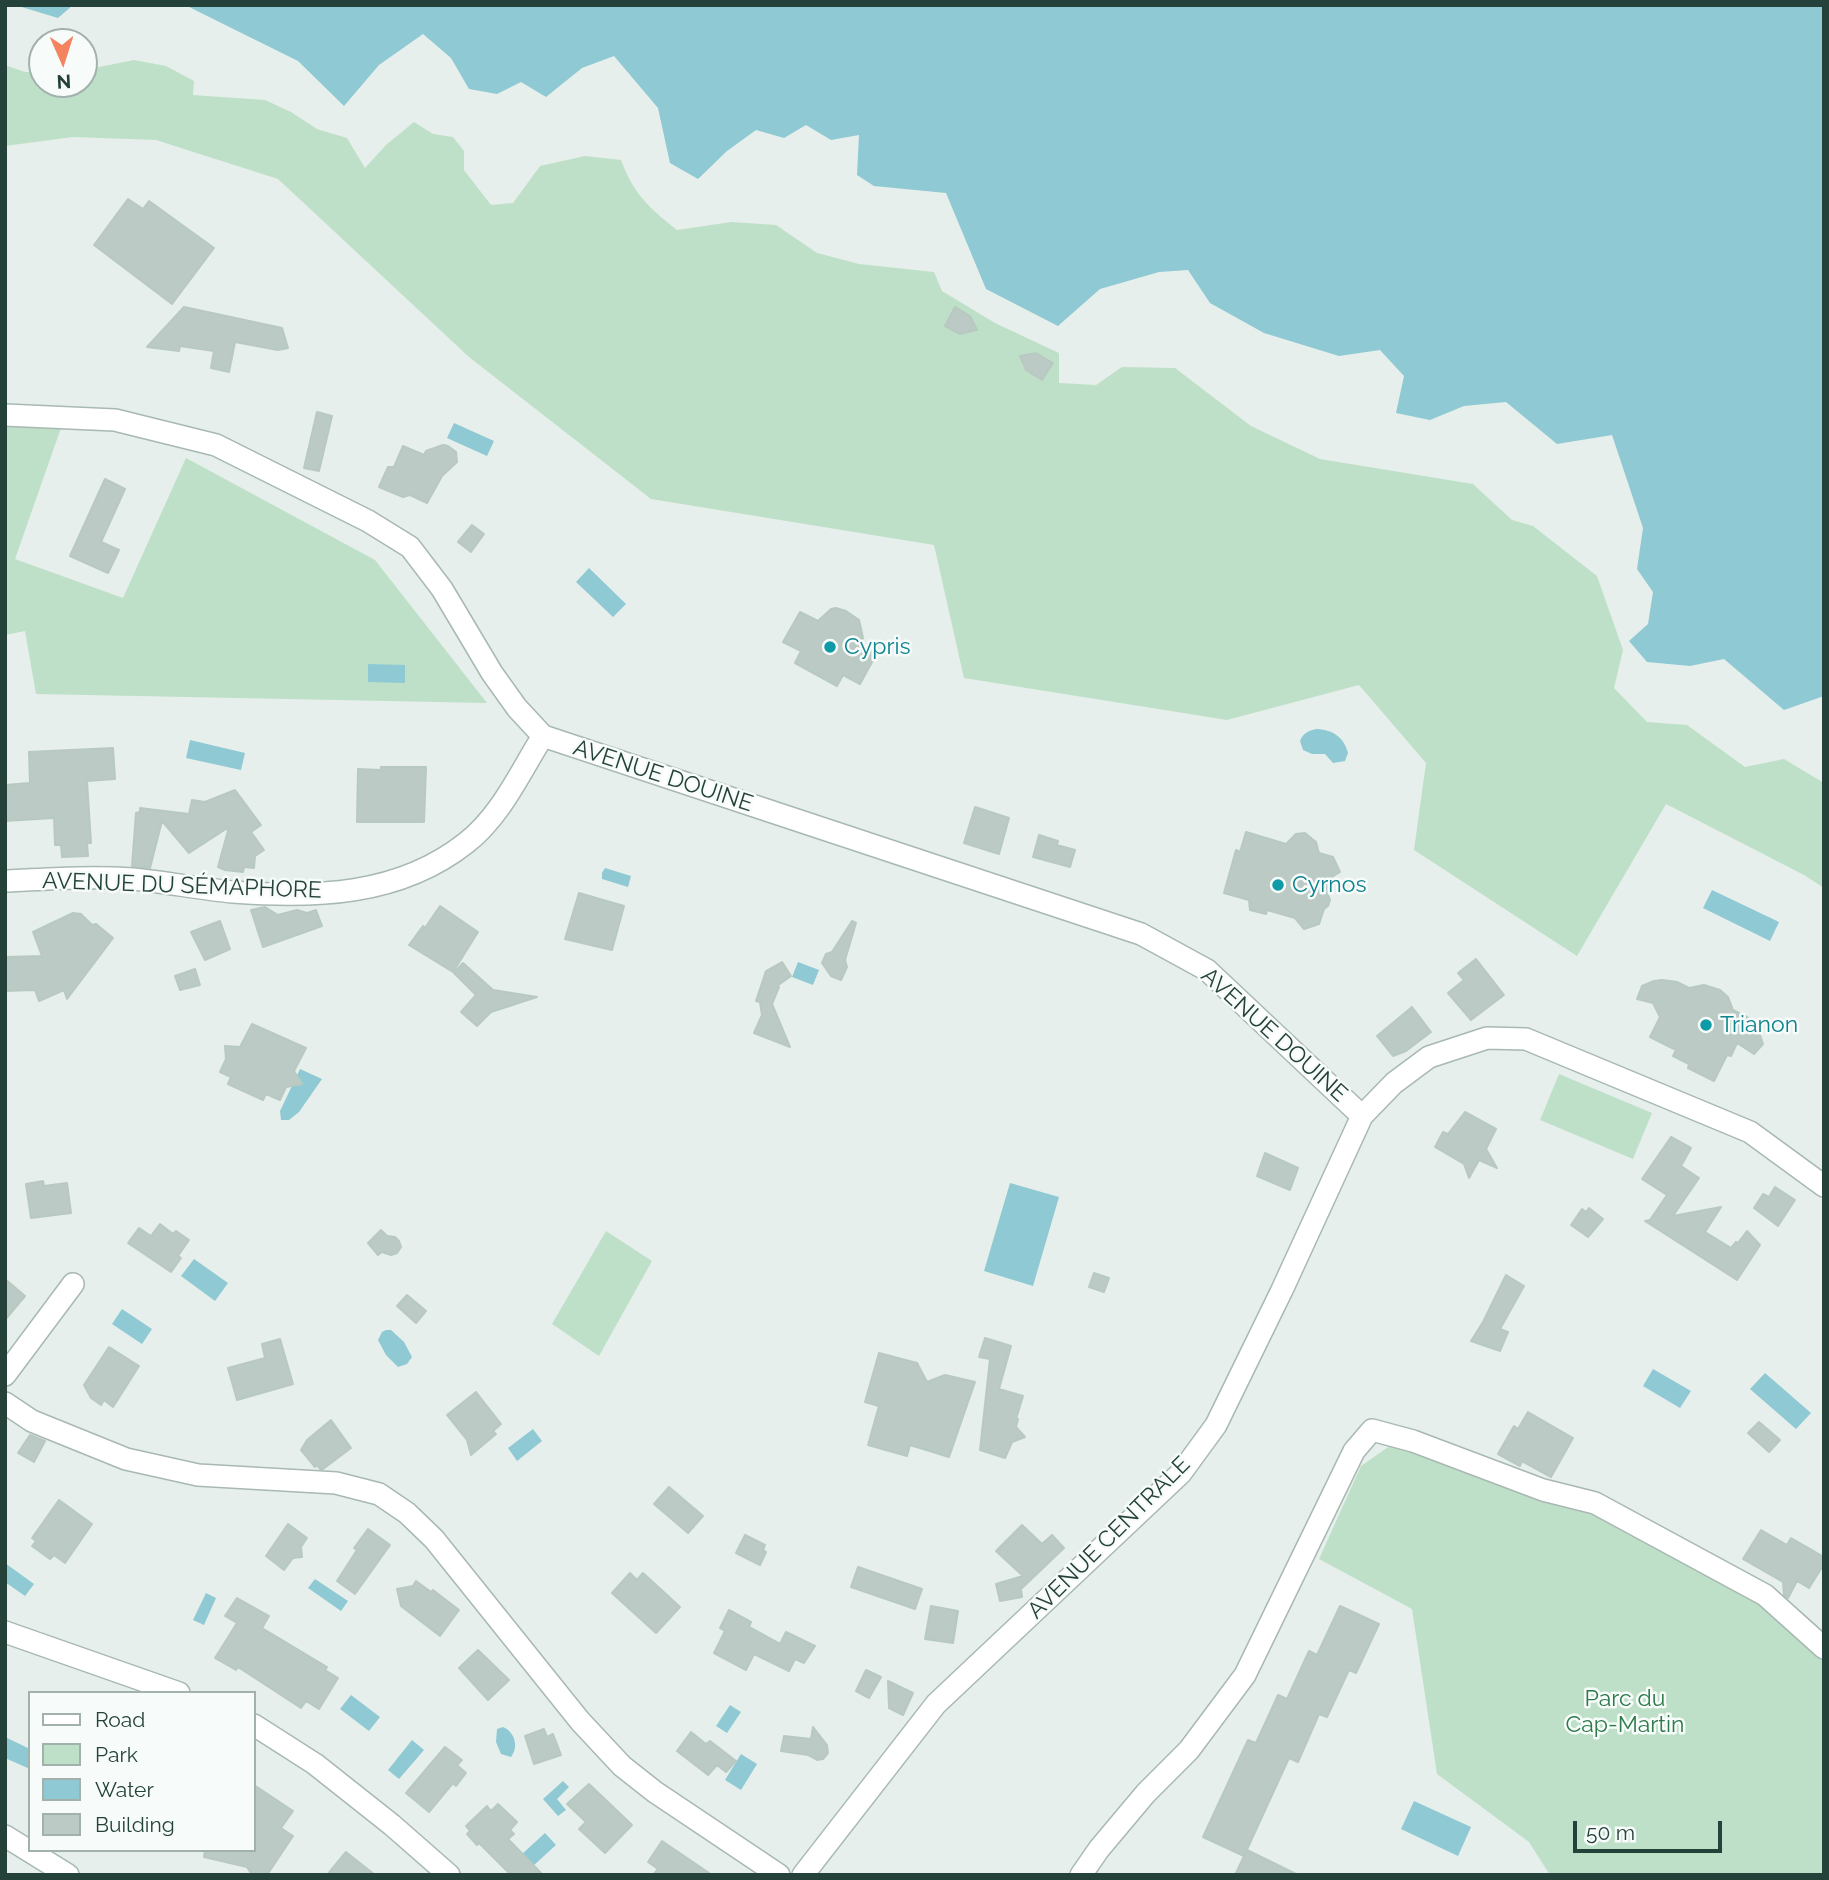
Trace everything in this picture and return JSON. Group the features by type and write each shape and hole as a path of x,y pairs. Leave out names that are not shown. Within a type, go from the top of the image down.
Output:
{"street":[{"name":"AVENUE DOUINE","path":"5,415 115,420 216,445 368,522 410,547 442,589 492,673 517,708 543,736 1141,934 1207,970 1362,1115"},
{"name":"AVENUE DU SÉMAPHORE","path":"5,881 132,879 233,891 299,895 356,891 423,872 467,843 495,816 543,736"},
{"path":"1362,1115 1394,1083 1429,1057 1488,1038 1526,1039 1750,1132 1824,1186"},
{"name":"AVENUE CENTRALE","path":"803,1875 936,1704 1188,1464 1216,1425 1282,1290 1362,1115"},
{"path":"5,1375 73,1284"},
{"path":"5,1403 33,1421 126,1458 198,1475 336,1483 379,1494 407,1513 434,1539 580,1721 622,1766 779,1875"},
{"path":"1082,1875 1099,1849 1146,1793 1189,1750 1245,1675 1354,1451 1372,1430 1413,1441 1543,1490 1595,1503 1765,1595 1824,1648"},
{"path":"5,1632 173,1691"},
{"path":"256,1726 315,1764 392,1825 449,1875"},
{"path":"5,1836 28,1850"},
{"path":"31,1852 68,1875"}],"green space":[{"path":"134,60 166,66 194,81 193,95 265,100 291,112 317,129 347,138 365,168 386,145 414,122 433,134 453,137 464,151 464,170 491,205 513,203 540,166 585,156 621,160 643,200 677,230 731,222 776,225 817,253 859,264 934,272 942,291 995,323 1059,353 1059,383 1096,385 1122,367 1175,368 1251,426 1320,459 1473,484 1512,520 1533,526 1597,576 1623,650 1614,688 1647,722 1687,725 1745,767 1784,759 1824,783 1824,888 1666,804 1577,956 1414,850 1426,763 1359,685 1227,720 964,678 934,545 651,499 469,357 278,179 156,140 73,137 5,146 5,65 28,72 28,98 98,98 98,67"},
{"path":"5,407 68,408 15,559 123,598 186,458 375,560 487,703 36,694 25,631 5,635"},
{"path":"1559,1074 1652,1113 1633,1159 1540,1120"},
{"path":"606,1231 652,1261 599,1356 552,1324"},
{"name":"Parc du Cap-Martin","path":"1391,1445 1550,1503 1600,1514 1766,1606 1824,1659 1824,1875 1550,1875 1529,1842 1437,1774 1412,1609 1319,1559 1361,1466"}],"water":[{"path":"15,5 73,5 58,18"},
{"path":"185,5 1824,5 1824,696 1784,710 1724,659 1690,666 1647,662 1629,641 1648,624 1653,592 1637,569 1643,528 1612,435 1557,444 1506,402 1464,406 1430,420 1396,413 1404,376 1380,350 1339,356 1264,333 1210,303 1188,270 1159,272 1100,289 1058,326 986,289 946,193 874,186 857,175 859,135 831,140 806,125 784,138 756,130 727,151 698,179 670,163 658,108 614,56 582,68 546,97 521,82 497,94 469,89 451,58 423,34 379,65 344,106 298,61"},
{"path":"454,423 494,441 487,456 447,438"},
{"path":"589,568 626,604 613,617 576,582"},
{"path":"368,664 405,665 405,683 368,682"},
{"path":"1317,729 1333,733 1341,739 1348,753 1345,761 1333,763 1325,754 1312,754 1303,750 1300,741 1303,736"},
{"path":"190,740 245,753 241,770 186,758"},
{"path":"605,868 631,876 628,887 602,879"},
{"path":"1712,890 1779,922 1770,941 1703,908"},
{"path":"798,962 819,970 813,985 792,977"},
{"path":"300,1069 322,1079 299,1112 289,1120 281,1120 280,1111"},
{"path":"1010,1183 1059,1197 1033,1286 984,1271"},
{"path":"194,1259 228,1283 215,1301 181,1276"},
{"path":"122,1309 152,1329 142,1344 112,1324"},
{"path":"386,1330 391,1330 404,1342 412,1357 407,1364 398,1367 386,1355 378,1340"},
{"path":"1653,1369 1691,1391 1680,1408 1643,1386"},
{"path":"1765,1373 1811,1413 1796,1429 1750,1389"},
{"path":"533,1429 542,1441 517,1461 508,1448"},
{"path":"5,1563 34,1584 25,1596 5,1582"},
{"path":"315,1579 348,1601 341,1611 308,1588"},
{"path":"206,1593 216,1598 204,1625 193,1620"},
{"path":"351,1695 380,1717 369,1731 340,1709"},
{"path":"730,1705 741,1712 727,1733 716,1726"},
{"path":"503,1727 510,1732 514,1740 515,1749 511,1757 501,1754 496,1742 497,1729"},
{"path":"5,1737 28,1748 28,1768 5,1758"},
{"path":"412,1740 424,1750 399,1779 388,1770"},
{"path":"741,1754 757,1764 741,1790 725,1780"},
{"path":"563,1781 569,1787 557,1799 566,1810 558,1816 543,1799"},
{"path":"1414,1801 1471,1827 1458,1856 1401,1829"},
{"path":"545,1833 556,1845 533,1866 522,1854"}],"building":[{"path":"128,199 143,209 149,201 214,248 172,304 94,245"},
{"path":"184,307 282,328 288,348 278,350 235,342 229,372 211,368 214,351 180,346 179,351 147,347"},
{"path":"955,307 970,316 977,330 960,334 945,326"},
{"path":"1036,353 1053,363 1042,380 1026,370 1020,356"},
{"path":"317,412 332,416 319,471 304,468"},
{"path":"443,445 456,452 457,462 442,476 427,503 410,495 403,497 379,487 388,467 394,467 403,446 424,455 426,451"},
{"path":"105,479 125,489 101,542 119,550 108,573 70,556"},
{"path":"472,525 484,534 471,552 458,542"},
{"name":"Cypris","path":"836,608 859,620 863,638 859,644 877,653 860,684 843,675 837,686 795,663 801,651 783,642 800,612 818,621 831,609"},
{"path":"113,748 115,779 87,781 91,843 87,843 88,856 62,857 61,845 55,845 54,818 5,821 5,785 30,783 29,752"},
{"path":"381,767 426,767 424,822 357,822 358,769 381,770"},
{"path":"235,790 261,825 251,832 264,850 255,856 254,868 244,867 243,872 218,867 229,827 189,853 162,821 150,868 132,866 136,813 140,812 140,808 189,814 192,800 205,802"},
{"path":"975,807 1009,818 999,854 964,843"},
{"name":"Cyrnos","path":"1246,832 1286,844 1296,834 1305,833 1316,842 1319,853 1333,857 1340,872 1332,877 1327,893 1330,900 1319,924 1304,929 1295,918 1267,910 1266,914 1250,910 1249,900 1224,893 1236,850 1240,852"},
{"path":"1039,835 1058,841 1057,845 1075,850 1070,867 1033,857"},
{"path":"579,893 624,906 612,950 565,939"},
{"path":"440,906 478,932 453,972 409,945"},
{"path":"265,907 278,915 297,910 307,913 316,910 322,926 263,947 251,910"},
{"path":"73,913 81,914 92,925 96,924 113,938 67,999 64,990 39,1001 35,990 5,991 5,957 42,956 33,932"},
{"path":"220,921 230,949 205,960 191,932"},
{"path":"852,921 856,923 845,960 847,967 841,980 831,976 822,963"},
{"path":"1476,959 1504,995 1471,1020 1448,993 1464,980 1458,973"},
{"path":"782,962 791,976 777,986 779,987 772,1004 790,1047 754,1033 762,1015 760,1002 756,1001 766,971"},
{"path":"463,963 493,990 537,997 491,1012 477,1026 461,1012 476,995 454,973"},
{"path":"195,969 200,985 180,990 175,976"},
{"name":"Trianon","path":"1662,980 1677,982 1689,988 1704,985 1720,990 1728,997 1733,1010 1757,1026 1763,1044 1754,1054 1737,1043 1731,1056 1727,1055 1714,1081 1688,1068 1689,1064 1673,1056 1676,1050 1650,1037 1660,1017 1653,1003 1637,999 1642,986"},
{"path":"1412,1007 1431,1032 1406,1051 1393,1056 1377,1036"},
{"path":"252,1024 306,1048 294,1071 302,1084 286,1087 280,1100 266,1094 263,1100 228,1084 231,1077 220,1072 226,1059 225,1046 240,1047"},
{"path":"1465,1112 1496,1129 1486,1149 1497,1168 1479,1160 1469,1178 1464,1164 1435,1147 1443,1132 1448,1134"},
{"path":"1671,1137 1691,1148 1681,1166 1699,1178 1673,1216 1721,1207 1705,1232 1731,1248 1747,1231 1760,1245 1737,1280 1645,1221 1650,1220 1667,1195 1642,1179"},
{"path":"1265,1153 1298,1168 1290,1190 1257,1176"},
{"path":"43,1181 44,1186 67,1183 71,1213 31,1218 26,1184"},
{"path":"1775,1187 1795,1200 1778,1226 1754,1208 1763,1194 1769,1197"},
{"path":"1589,1208 1603,1219 1588,1237 1571,1225 1582,1209 1586,1212"},
{"path":"160,1224 173,1234 176,1231 189,1240 171,1272 128,1243 139,1228 151,1236"},
{"path":"381,1230 399,1241 401,1247 397,1253 391,1255 382,1252 378,1255 368,1243"},
{"path":"1094,1273 1109,1278 1104,1292 1089,1287"},
{"path":"1506,1275 1524,1286 1500,1329 1508,1332 1500,1351 1471,1341"},
{"path":"5,1279 25,1296 5,1320"},
{"path":"407,1295 426,1311 416,1323 397,1306"},
{"path":"985,1338 1011,1346 999,1389 1023,1396 1016,1427 1025,1437 1012,1442 1005,1458 980,1450 990,1359 979,1357"},
{"path":"280,1339 293,1384 237,1400 228,1368 265,1358 262,1344"},
{"path":"109,1347 139,1366 113,1407 104,1400 101,1405 91,1398 84,1385"},
{"path":"879,1353 917,1363 927,1382 945,1375 975,1382 949,1457 910,1445 907,1456 868,1445 879,1406 865,1402"},
{"path":"476,1392 501,1424 493,1431 496,1434 471,1455 467,1440 447,1415"},
{"path":"1528,1412 1573,1438 1551,1477 1522,1461 1520,1466 1498,1454 1514,1426 1518,1429"},
{"path":"331,1420 351,1448 320,1469 317,1465 315,1467 301,1450 307,1440"},
{"path":"1759,1422 1780,1440 1769,1452 1748,1433"},
{"path":"30,1435 45,1441 34,1462 18,1453"},
{"path":"669,1487 703,1516 688,1533 654,1504"},
{"path":"59,1500 92,1524 65,1563 54,1555 50,1559 32,1546 36,1541 32,1538"},
{"path":"288,1524 307,1538 301,1547 302,1557 293,1558 284,1570 266,1556"},
{"path":"1022,1525 1042,1544 1052,1535 1064,1548 1021,1589 1022,1597 1000,1601 996,1584 1023,1576 996,1551"},
{"path":"368,1529 390,1545 355,1594 337,1581 357,1550 354,1548"},
{"path":"1761,1530 1787,1545 1791,1538 1824,1557 1824,1564 1809,1588 1797,1581 1788,1598 1784,1595 1783,1582 1743,1559"},
{"path":"745,1535 765,1545 763,1550 766,1552 760,1565 736,1553"},
{"path":"858,1567 922,1589 915,1609 851,1587"},
{"path":"630,1573 637,1580 643,1573 680,1607 656,1633 612,1593"},
{"path":"416,1581 459,1610 440,1636 401,1606 397,1589 413,1586"},
{"path":"237,1598 269,1616 262,1628 327,1667 325,1670 338,1678 319,1709 306,1701 301,1708 238,1667 236,1670 215,1658 237,1623 225,1616"},
{"path":"931,1606 958,1611 953,1643 925,1639"},
{"path":"1340,1606 1379,1624 1356,1673 1349,1670 1327,1717 1319,1714 1298,1762 1289,1758 1244,1856 1203,1837 1248,1740 1256,1743 1278,1695 1287,1699 1309,1651 1317,1655"},
{"path":"729,1610 751,1622 749,1627 780,1644 786,1632 815,1646 804,1663 795,1659 789,1671 754,1654 746,1670 714,1653 725,1631 720,1628"},
{"path":"478,1650 509,1680 488,1700 459,1668"},
{"path":"866,1670 881,1677 869,1698 856,1691"},
{"path":"888,1681 913,1693 903,1715 889,1708"},
{"path":"813,1727 827,1745 828,1753 823,1759 817,1760 808,1755 781,1751 784,1736 811,1739"},
{"path":"544,1729 547,1737 553,1734 561,1755 534,1764 525,1736"},
{"path":"691,1732 706,1744 710,1741 736,1761 726,1772 717,1765 708,1775 677,1751"},
{"path":"445,1747 462,1760 457,1765 466,1773 456,1786 453,1783 429,1812 406,1793"},
{"path":"589,1784 632,1825 605,1853 579,1829 586,1822 567,1804"},
{"path":"256,1786 293,1811 281,1828 293,1836 267,1875 252,1875 247,1867 204,1857 205,1852 256,1852"},
{"path":"498,1804 517,1822 510,1830 514,1834 508,1839 543,1875 511,1875 467,1834 470,1831 466,1826 487,1806 491,1811"},
{"path":"662,1841 712,1875 653,1875 658,1869 648,1862"},
{"path":"1247,1850 1298,1875 1235,1875"},
{"path":"346,1852 375,1875 327,1875"}],"place":[{"name":"Cypris","path":"830,647"},
{"name":"Cyrnos","path":"1278,885"},
{"name":"Trianon","path":"1706,1025"}]}
